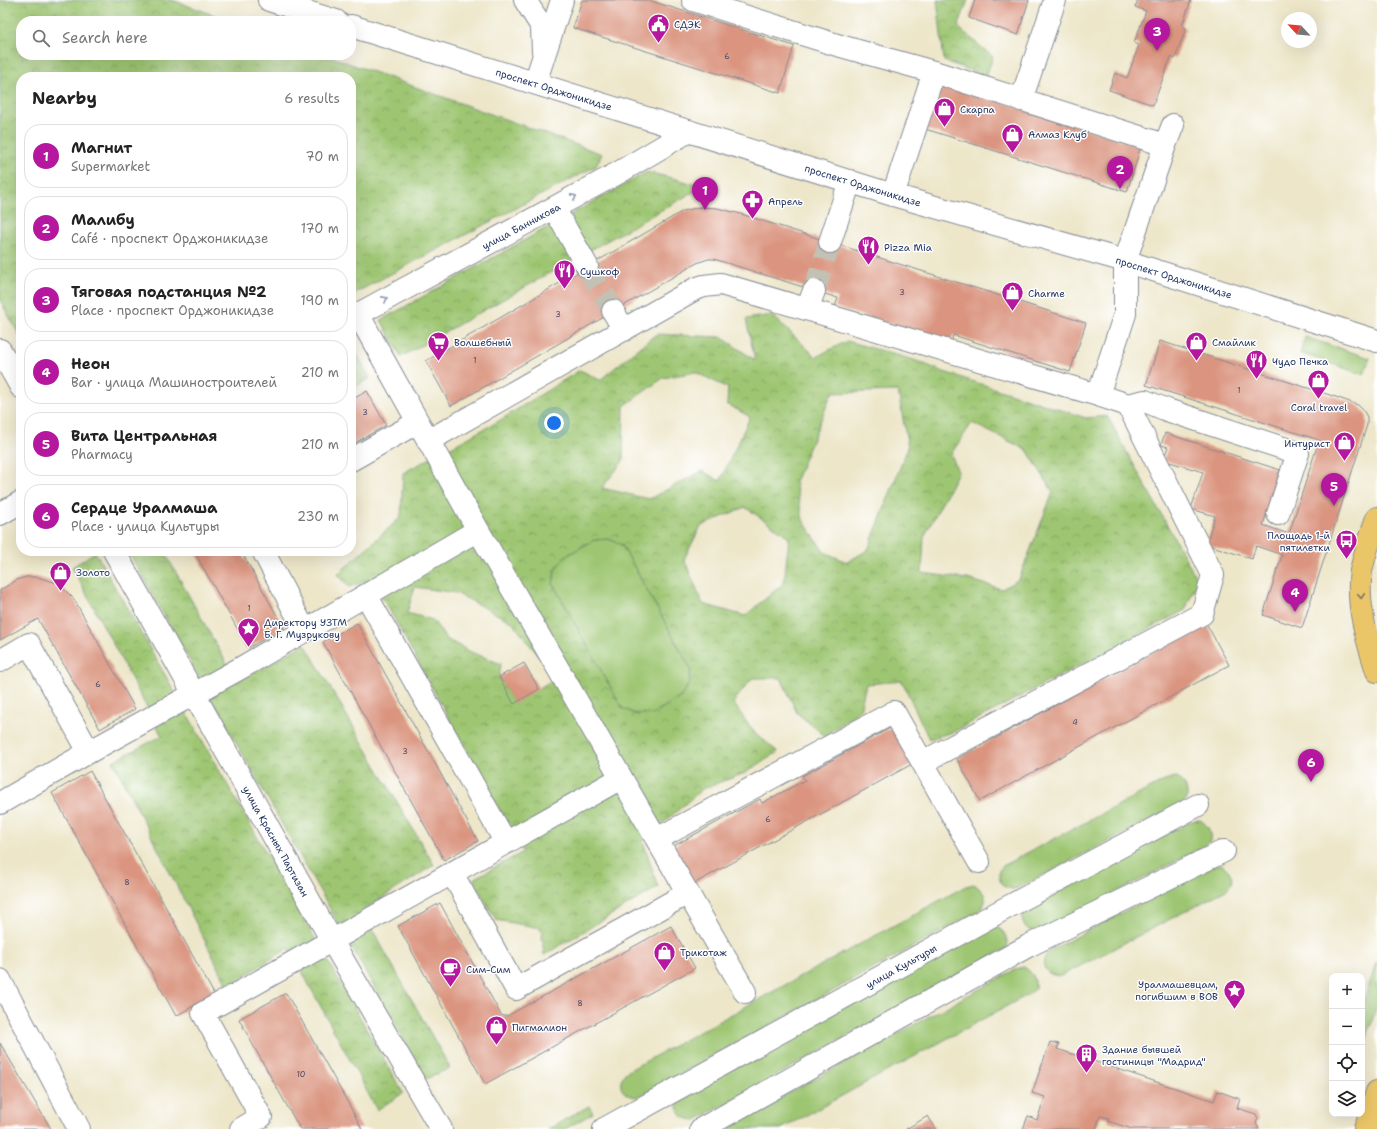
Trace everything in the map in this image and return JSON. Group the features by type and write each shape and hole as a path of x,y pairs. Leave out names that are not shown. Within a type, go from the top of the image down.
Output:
{"main road":[{"path":"1375,660 1364,625 1360,588 1364,557 1377,518"},
{"path":"1365,1129 1377,1092"}],"street":[{"path":"269,0 320,16"},
{"path":"525,0 542,27 544,56"},
{"path":"535,83 562,0"},
{"path":"693,0 716,3 837,45 934,72 1165,145"},
{"path":"1021,100 1055,0"},
{"name":"проспект Орджоникидзе","path":"356,28 850,182 1125,261 1377,341"},
{"path":"893,195 934,72"},
{"path":"1098,395 1125,314 1125,261 1173,125"},
{"name":"улица Банникова","path":"356,315 618,173 689,131"},
{"path":"830,242 850,182"},
{"path":"554,208 588,266"},
{"path":"428,441 619,320 696,289 712,284 721,284 810,300 1128,405 1145,401 1166,410 1298,453 1278,514"},
{"path":"356,319 418,422 478,530 745,992"},
{"path":"0,350 16,378"},
{"path":"923,762 1202,614 1213,575 1128,405"},
{"path":"356,457 418,422"},
{"path":"0,514 16,505"},
{"path":"0,803 305,631 478,530"},
{"name":"улица Красных Партизан","path":"117,556 332,941 441,1129"},
{"path":"266,556 305,631"},
{"path":"366,595 506,843"},
{"path":"0,661 29,644 89,752"},
{"path":"657,839 894,712 980,862"},
{"path":"241,1129 261,1117 203,1014 621,778"},
{"name":"улица Культуры","path":"604,1129 1006,908 1198,805"},
{"path":"701,1129 1028,946 1224,851"},
{"path":"452,873 516,988 688,893"},
{"path":"0,980 79,1129"}],"green space":[{"path":"0,0 172,0 217,16 16,16 16,60 340,60 602,154 596,166 356,292 356,72 16,72 16,329 0,300"},
{"path":"937,0 968,0 958,27 993,57 986,76 944,61"},
{"path":"647,172 704,186 401,357 381,320"},
{"path":"772,315 816,357 847,341 914,360 944,372 1086,418 1107,416 1198,581 1185,610 953,732 929,739 902,681 866,684 860,710 825,736 797,713 781,678 752,678 733,703 754,732 778,752 745,773 702,789 643,841 658,887 544,955 541,928 496,920 473,879 523,852 384,600 364,582 349,587 338,574 401,517 403,473 497,422 580,370 600,380 656,334 721,337 755,360 746,319","holes":["695,372 728,388 727,404 750,417 720,481 702,471 649,499 602,488 623,461 624,406 663,378","898,391 908,447 868,550 847,562 824,552 803,520 795,482 832,393","972,423 1027,450 1053,492 1019,579 1002,589 967,579 922,573 924,537 958,472 951,454","745,507 789,537 784,583 745,616 703,604 684,559 701,526","609,539 622,545 691,669 689,683 681,697 652,714 635,714 622,708 553,584 555,570 564,557 594,540","415,587 456,593 512,622 556,678 514,703 499,677 501,664 471,652 446,639 433,620 407,613"]},
{"path":"1305,337 1370,358 1364,375 1300,353"},
{"path":"356,353 370,378 356,386"},
{"path":"609,539 622,545 691,669 689,683 681,697 652,714 635,714 622,708 553,584 555,570 564,557 594,540"},
{"path":"89,556 97,556 403,1093 377,1110 289,948 228,986 113,761 162,736 72,567"},
{"path":"131,556 167,556 237,682 305,644 434,865 362,911 450,1068 426,1079"},
{"path":"1176,777 1182,781 1187,792 1187,799 1181,804 1016,889 1008,888 1002,884 999,878 999,870 1004,865 1168,779"},
{"path":"1200,820 1206,824 1210,832 1210,841 1205,846 1040,932 1029,930 1024,924 1022,920 1028,907 1192,821"},
{"path":"1221,864 1228,870 1232,879 1226,890 1061,976 1047,972 1044,965 1044,960 1049,951 1213,865"},
{"path":"974,884 985,896 984,903 979,911 638,1097 628,1095 622,1089 621,1081 626,1072 966,886"},
{"path":"997,927 1006,936 1007,948 696,1120 686,1118 679,1112 678,1104 683,1095 989,928"},
{"path":"1377,961 1377,1005 1365,1043 1365,1009 1365,998"},
{"path":"1024,967 1030,971 1035,982 1035,989 1029,994 781,1129 723,1129 1016,969"},
{"path":"589,1106 593,1113 565,1129 548,1129"}],"building":[{"path":"582,0 648,0 794,46 780,93 573,28"},
{"path":"975,0 1029,0 1018,35 969,18"},
{"path":"1138,0 1191,0 1182,26 1186,28 1175,59 1171,57 1153,105 1109,90 1115,73 1127,78 1139,45 1134,43 1146,11 1135,7"},
{"path":"937,82 1141,146 1127,192 922,128"},
{"path":"701,207 717,208 741,214 1086,323 1070,372 953,335 951,344 835,307 838,298 714,259 708,259 697,263 451,406 426,361 683,211"},
{"path":"1160,341 1358,405 1367,417 1367,425 1302,628 1263,615 1282,555 1256,546 1252,559 1206,544 1215,516 1191,509 1203,472 1163,460 1168,447 1161,445 1165,433 1280,470 1263,525 1289,534 1319,440 1146,385"},
{"path":"367,391 386,425 356,442 356,397"},
{"path":"197,556 244,556 284,628 248,648"},
{"path":"26,577 37,577 57,583 74,599 135,709 100,729 38,619 0,640 0,590 17,580"},
{"path":"357,623 478,841 444,860 323,642"},
{"path":"1206,623 1229,665 980,801 957,759"},
{"path":"524,663 539,689 514,704 499,677"},
{"path":"892,727 912,764 688,887 668,849 760,799 762,803 805,780 802,776"},
{"path":"90,771 214,994 176,1016 52,793"},
{"path":"440,903 501,1015 504,1016 507,1016 671,926 695,968 485,1084 398,926"},
{"path":"286,993 362,1129 300,1129 254,1047 239,1019"},
{"name":"Здание бывшей гостиницы \"Мадрид\"","path":"1050,1042 1059,1044 1057,1049 1214,1101 1218,1091 1240,1099 1237,1108 1256,1114 1258,1119 1256,1123 1259,1129 1132,1129 1108,1121 1109,1118 1100,1116 1096,1129 1023,1129 1028,1116 1037,1120 1045,1097 1032,1093"},
{"path":"0,1043 29,1092 51,1129 0,1129"},
{"path":"928,1116 936,1129 906,1129"}],"tunnel":[{"path":"814,291 830,242"},
{"path":"587,266 613,311"}],"place":[{"name":"СДЭК","path":"658,44"},
{"name":"Тяговая подстанция №2","path":"1157,51"},
{"name":"Скарпа","path":"945,128"},
{"name":"Алмаз Клуб","path":"1012,154"},
{"name":"Малибу","path":"1120,189"},
{"name":"Магнит","path":"705,210"},
{"name":"Апрель","path":"753,220"},
{"name":"Pizza Mia","path":"868,266"},
{"name":"Сушкоф","path":"565,290"},
{"name":"Charme","path":"1013,312"},
{"name":"Волшебный","path":"439,362"},
{"name":"Смайлик","path":"1196,362"},
{"name":"Чудо Печка","path":"1257,380"},
{"name":"Coral travel","path":"1319,400"},
{"name":"Интурист","path":"1345,462"},
{"name":"Вита Центральная","path":"1334,506"},
{"name":"Площадь 1-й пятилетки","path":"1346,560"},
{"name":"Золото","path":"60,592"},
{"name":"Неон","path":"1295,612"},
{"name":"Директору УЗТМ Б. Г. Музрукову","path":"248,648"},
{"name":"Сердце Уралмаша","path":"1311,782"},
{"name":"Трикотаж","path":"665,972"},
{"name":"Сим-Сим","path":"451,988"},
{"name":"Уралмашевцам, погибшим в ВОВ","path":"1234,1010"},
{"name":"Пигмалион","path":"497,1046"},
{"name":"Здание бывшей гостиницы \"Мадрид\"","path":"1087,1074"}]}
